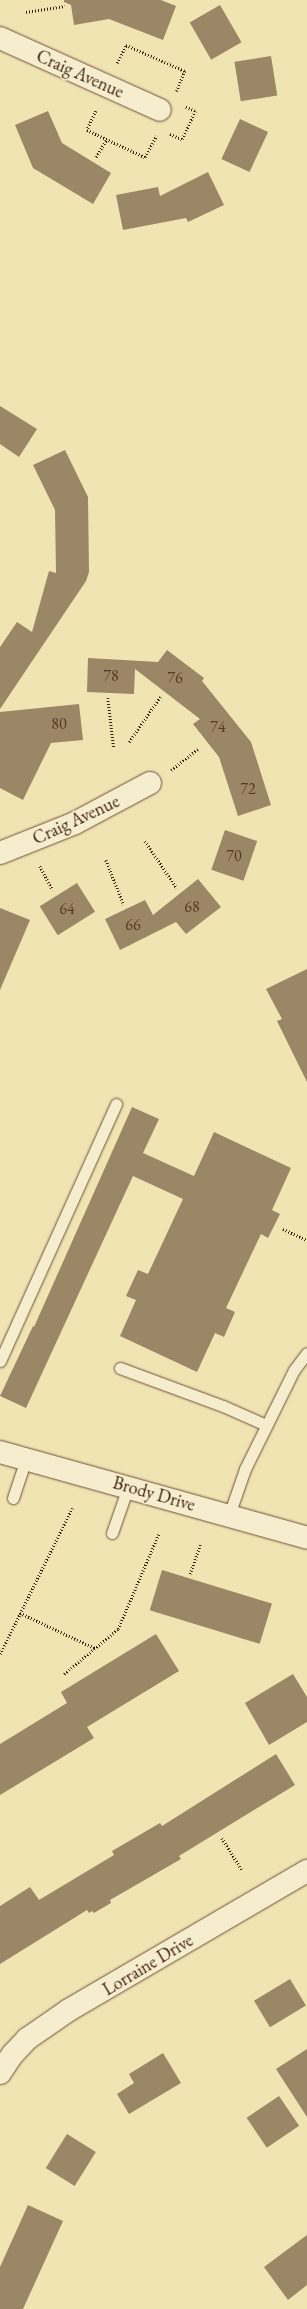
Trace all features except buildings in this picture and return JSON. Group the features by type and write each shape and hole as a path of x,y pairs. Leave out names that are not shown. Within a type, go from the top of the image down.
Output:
{"street":[{"name":"Craig Avenue","path":"0,38 160,110"},
{"name":"Craig Avenue","path":"0,853 75,823 159,778"},
{"name":"Brody Drive","path":"0,1452 307,1538"},
{"name":"Lorraine Drive","path":"0,2073 13,2054 27,2039 69,2010 307,1871"}],"lane":[{"path":"0,1361 116,1104"},
{"path":"229,1515 245,1468 294,1370 307,1353"},
{"path":"120,1368 223,1406 266,1425"},
{"path":"13,1498 26,1459"},
{"path":"112,1533 128,1487"}],"path":[{"path":"26,12 65,6"},
{"path":"96,157 107,139"},
{"path":"129,742 160,697"},
{"path":"108,698 114,749"},
{"path":"159,778 198,749"},
{"path":"145,841 177,888"},
{"path":"106,860 124,905"},
{"path":"37,862 53,890"},
{"path":"283,1229 307,1240"},
{"path":"0,1654 72,1508"},
{"path":"64,1674 118,1628 159,1532"},
{"path":"190,1574 200,1545"},
{"path":"20,1613 95,1648"},
{"path":"222,1838 242,1870"}]}
